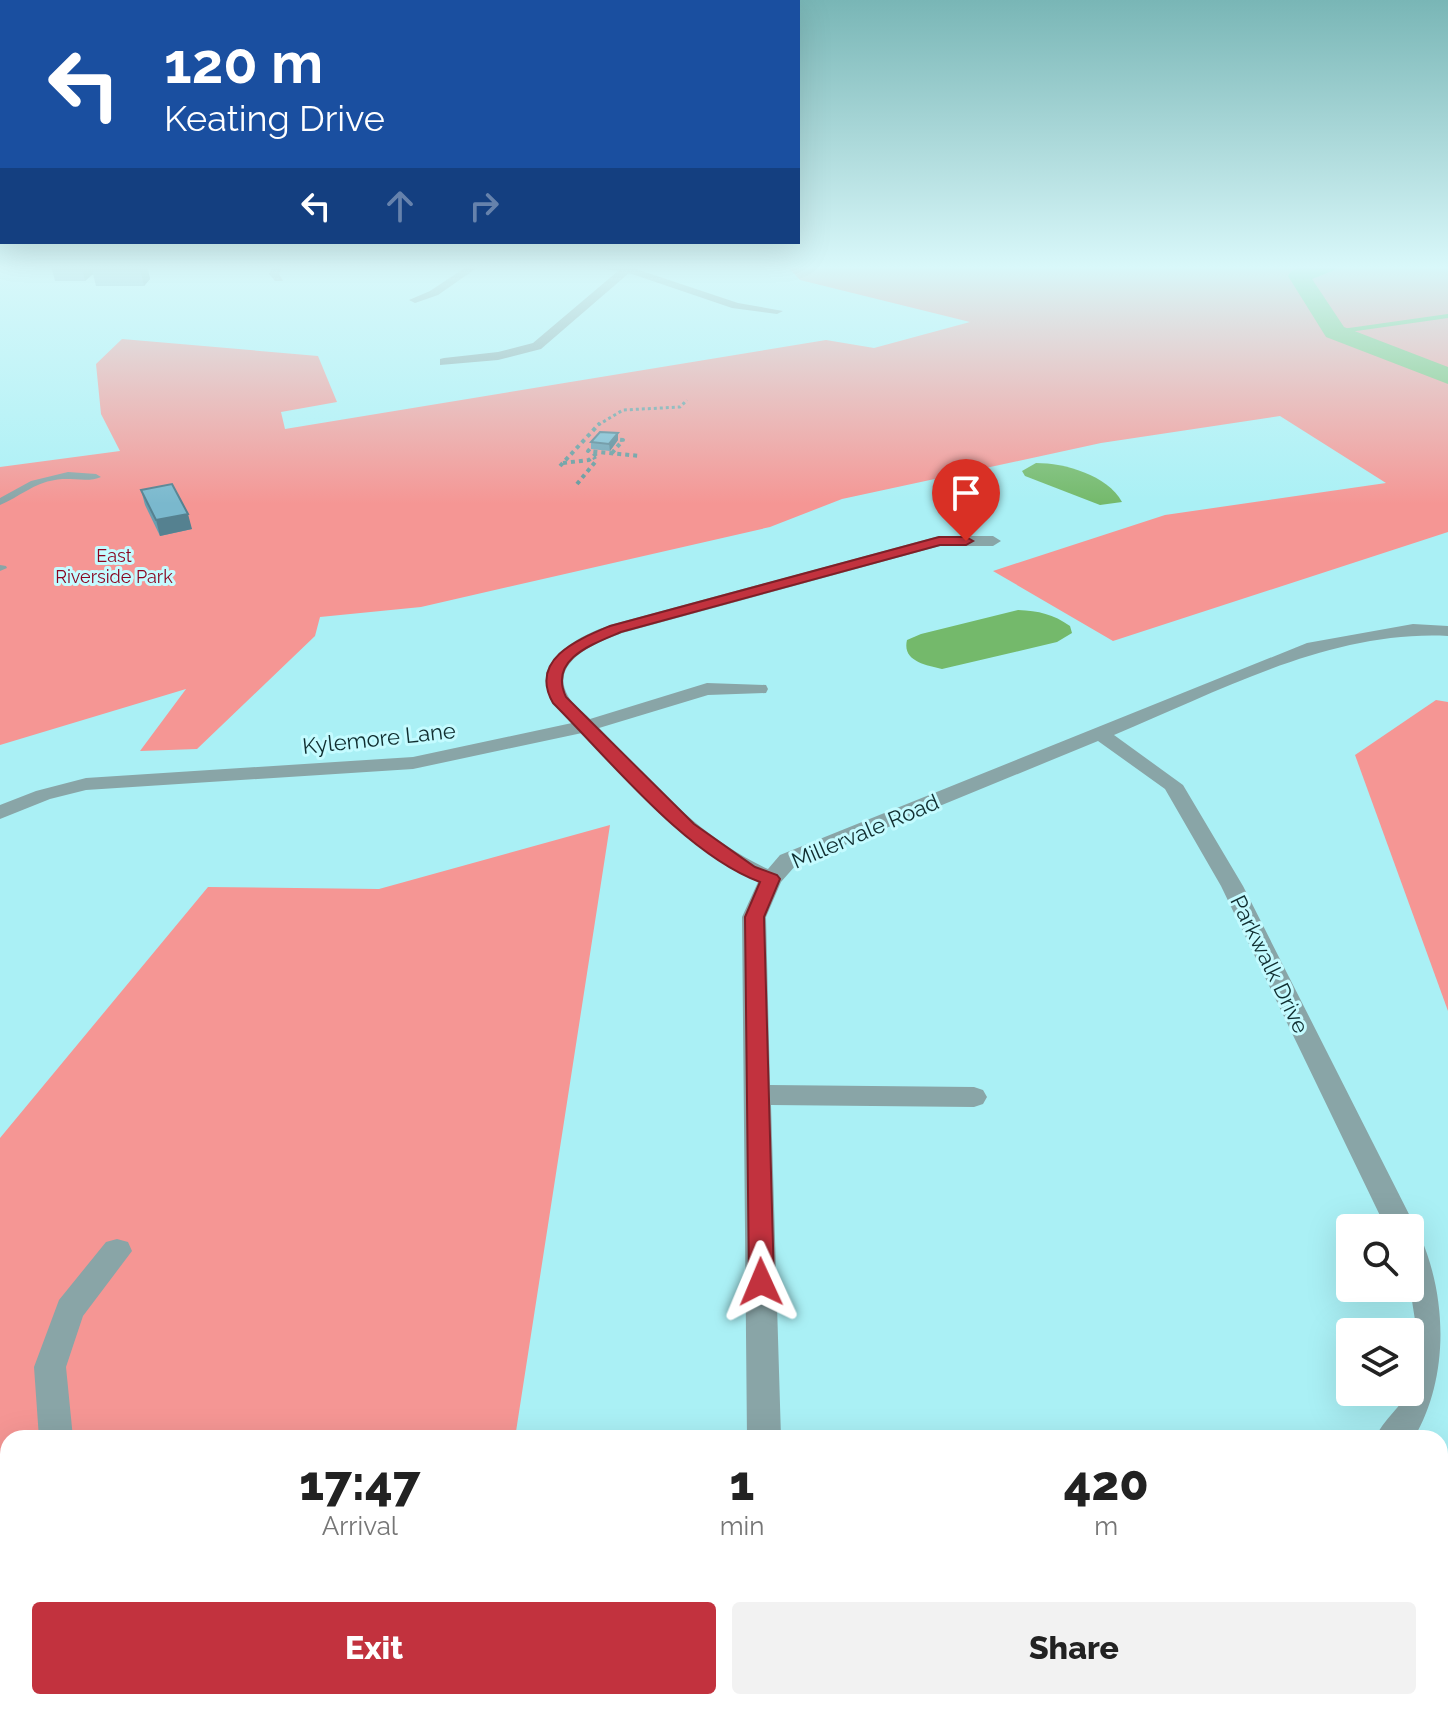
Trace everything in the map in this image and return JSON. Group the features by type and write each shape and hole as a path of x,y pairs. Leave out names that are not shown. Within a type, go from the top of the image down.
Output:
{"street":[{"path":"444,362 498,356 538,345"},
{"path":"771,879 749,871 687,828 559,699 554,688 554,673 573,647 595,636 939,541 993,541"},
{"name":"Millervale Road","path":"764,1430 754,917 771,879 788,860 1313,647 1413,629 1448,631"},
{"name":"Kylemore Lane","path":"0,813 43,795 86,784 413,763 587,726 707,689 759,689"},
{"name":"Parkwalk Drive","path":"1099,733 1173,785 1232,886 1394,1214"},
{"path":"758,1095 974,1097"},
{"path":"55,1430 50,1367 70,1309 117,1251"},
{"path":"1399,1430 1417,1409 1433,1370 1433,1310 1424,1285"}],"lane":[{"path":"0,502 30,484 62,474 96,477"}],"path":[{"path":"599,452 594,457 561,464 596,425 615,410 642,405 680,407 687,400"},
{"path":"599,438 588,451 640,456"},
{"path":"611,439 623,440 612,453"},
{"path":"577,484 596,461 594,457"}],"green space":[{"name":"East Riverside Park","path":"116,345 189,345 318,356 337,402 281,412 285,429 797,345 855,345 874,348 886,345 1448,345 1448,532 1113,641 993,571 1165,515 1386,483 1280,416 1101,443 842,499 770,527 421,607 320,617 315,636 197,749 140,751 186,689 0,745 0,467 120,451 101,414 96,364"},
{"path":"1436,700 1448,702 1448,1011 1355,755"},
{"path":"610,825 516,1430 0,1430 0,1138 208,887 379,889"}],"shaded area":[{"path":"1036,463 1060,465 1084,472 1106,485 1122,502 1100,505 1025,476 1022,471"},
{"path":"1018,610 1052,616 1070,626 1072,633 1057,642 942,669 916,661 908,653 907,640 921,634"}],"building":[{"path":"600,432 618,433 609,444 591,442"},
{"path":"172,484 188,514 156,520 141,490"}],"waterway":[{"path":"1368,345 1448,376"}],"route":[{"path":"761,1282 754,917 771,879 749,871 687,828 559,699 554,688 554,673 573,647 616,629 939,541 966,541"}]}
